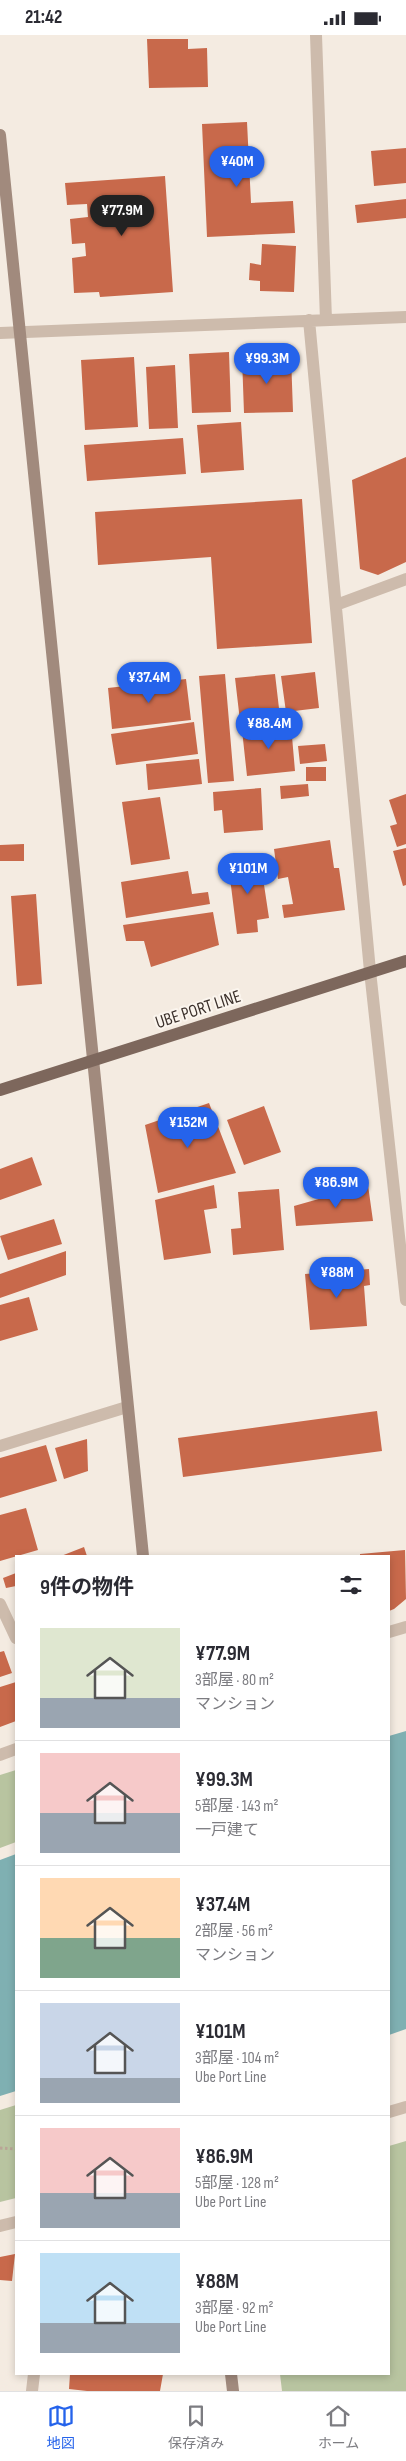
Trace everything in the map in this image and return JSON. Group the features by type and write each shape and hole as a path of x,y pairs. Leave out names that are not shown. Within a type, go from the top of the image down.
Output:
{"main road":[{"name":"UBE PORT LINE","path":"0,1090 406,961"}],"street":[{"path":"316,35 326,320"},
{"path":"0,135 18,332 143,1555"},
{"path":"0,333 406,317"},
{"path":"309,320 370,971 406,1300"},
{"path":"336,605 406,579"},
{"path":"0,1445 127,1407"},
{"path":"0,1604 15,1636"},
{"path":"390,1632 406,1627"},
{"path":"0,1755 15,1749"},
{"path":"390,2112 406,2107"},
{"path":"0,2226 15,2222"},
{"path":"32,2391 34,2375"},
{"path":"231,2375 233,2391"}],"path":[{"path":"0,2148 15,2149"}],"green space":[{"path":"15,1770 15,1842 0,1848 0,1775"},
{"path":"15,2105 15,2198 0,2202 0,2110"},
{"path":"406,2141 406,2391 282,2391 280,2375 390,2375 390,2146"}],"water":[{"path":"406,1731 406,2029 390,2035 390,1736"},
{"path":"15,1854 15,2091 0,2096 0,1860"}],"building":[{"path":"147,39 188,39 188,49 207,48 208,87 149,88"},
{"path":"247,122 251,203 293,201 295,233 207,237 202,124"},
{"path":"406,148 406,183 374,186 371,151"},
{"path":"165,176 173,292 100,297 99,292 74,293 72,258 86,256 85,243 72,244 70,219 88,217 87,204 67,205 65,183"},
{"path":"406,199 406,218 357,223 355,205"},
{"path":"262,244 296,246 294,292 260,291 260,281 249,280 250,263 261,265"},
{"path":"229,352 231,412 192,413 189,354"},
{"path":"291,356 293,412 244,413 242,357"},
{"path":"134,357 138,427 85,430 81,360"},
{"path":"175,365 178,428 149,429 146,367"},
{"path":"241,422 244,470 201,473 197,425"},
{"path":"183,438 186,474 87,481 84,445"},
{"path":"406,457 406,562 378,575 360,569 352,480"},
{"path":"302,499 312,643 217,649 211,557 98,565 95,512"},
{"path":"315,672 319,708 286,712 281,676"},
{"path":"225,674 234,781 208,783 199,676"},
{"path":"275,674 280,717 240,721 235,678"},
{"path":"186,679 191,720 112,729 108,688"},
{"path":"194,722 198,754 116,765 111,734"},
{"path":"291,725 295,771 247,776 242,730"},
{"path":"325,744 327,761 300,764 298,746"},
{"path":"199,759 202,784 148,790 146,764"},
{"path":"306,767 326,767 326,781 306,781"},
{"path":"308,784 309,796 281,799 280,786"},
{"path":"261,788 263,830 224,833 222,810 214,811 213,792"},
{"path":"406,794 406,844 397,847 390,826 397,824 389,800"},
{"path":"160,797 170,859 131,865 122,802"},
{"path":"330,840 334,868 339,868 345,910 284,918 282,905 293,904 288,877 278,879 274,849"},
{"path":"24,844 24,861 0,861 0,845"},
{"path":"406,848 406,885 403,886 393,851"},
{"path":"260,858 269,918 257,920 258,932 237,934 228,862"},
{"path":"188,871 192,894 208,892 210,904 126,918 121,882"},
{"path":"36,894 42,984 17,986 11,896"},
{"path":"213,912 219,945 151,967 144,941 126,941 123,925"},
{"path":"209,1103 236,1173 158,1193 145,1125"},
{"path":"264,1106 281,1152 244,1165 227,1120"},
{"path":"32,1157 42,1185 0,1200 0,1169"},
{"path":"214,1185 217,1208 204,1210 211,1253 164,1260 155,1200"},
{"path":"368,1185 373,1221 296,1226 294,1206"},
{"path":"279,1189 284,1250 233,1255 231,1229 241,1228 238,1192"},
{"path":"54,1219 62,1244 8,1260 0,1236"},
{"path":"66,1251 66,1275 0,1298 0,1274"},
{"path":"369,1269 370,1285 364,1286 367,1326 310,1330 305,1274"},
{"path":"29,1297 38,1330 0,1341 0,1305"},
{"path":"377,1411 382,1451 183,1477 178,1438"},
{"path":"87,1439 88,1471 64,1479 55,1448"},
{"path":"46,1445 57,1481 0,1498 0,1458"},
{"path":"26,1508 38,1550 15,1555 15,1557 0,1561 0,1515"},
{"path":"84,1547 87,1555 64,1555"},
{"path":"405,1550 406,1599 394,1609 390,1611 390,1555 360,1554"},
{"path":"15,1573 15,1586 6,1588 3,1578"},
{"path":"4,1651 12,1673 0,1677 0,1652"},
{"path":"15,1682 15,1721 0,1727 0,1687"},
{"path":"15,2254 12,2281 0,2280 0,2257"},
{"path":"70,2375 163,2375 160,2391 87,2391 69,2389"}]}
